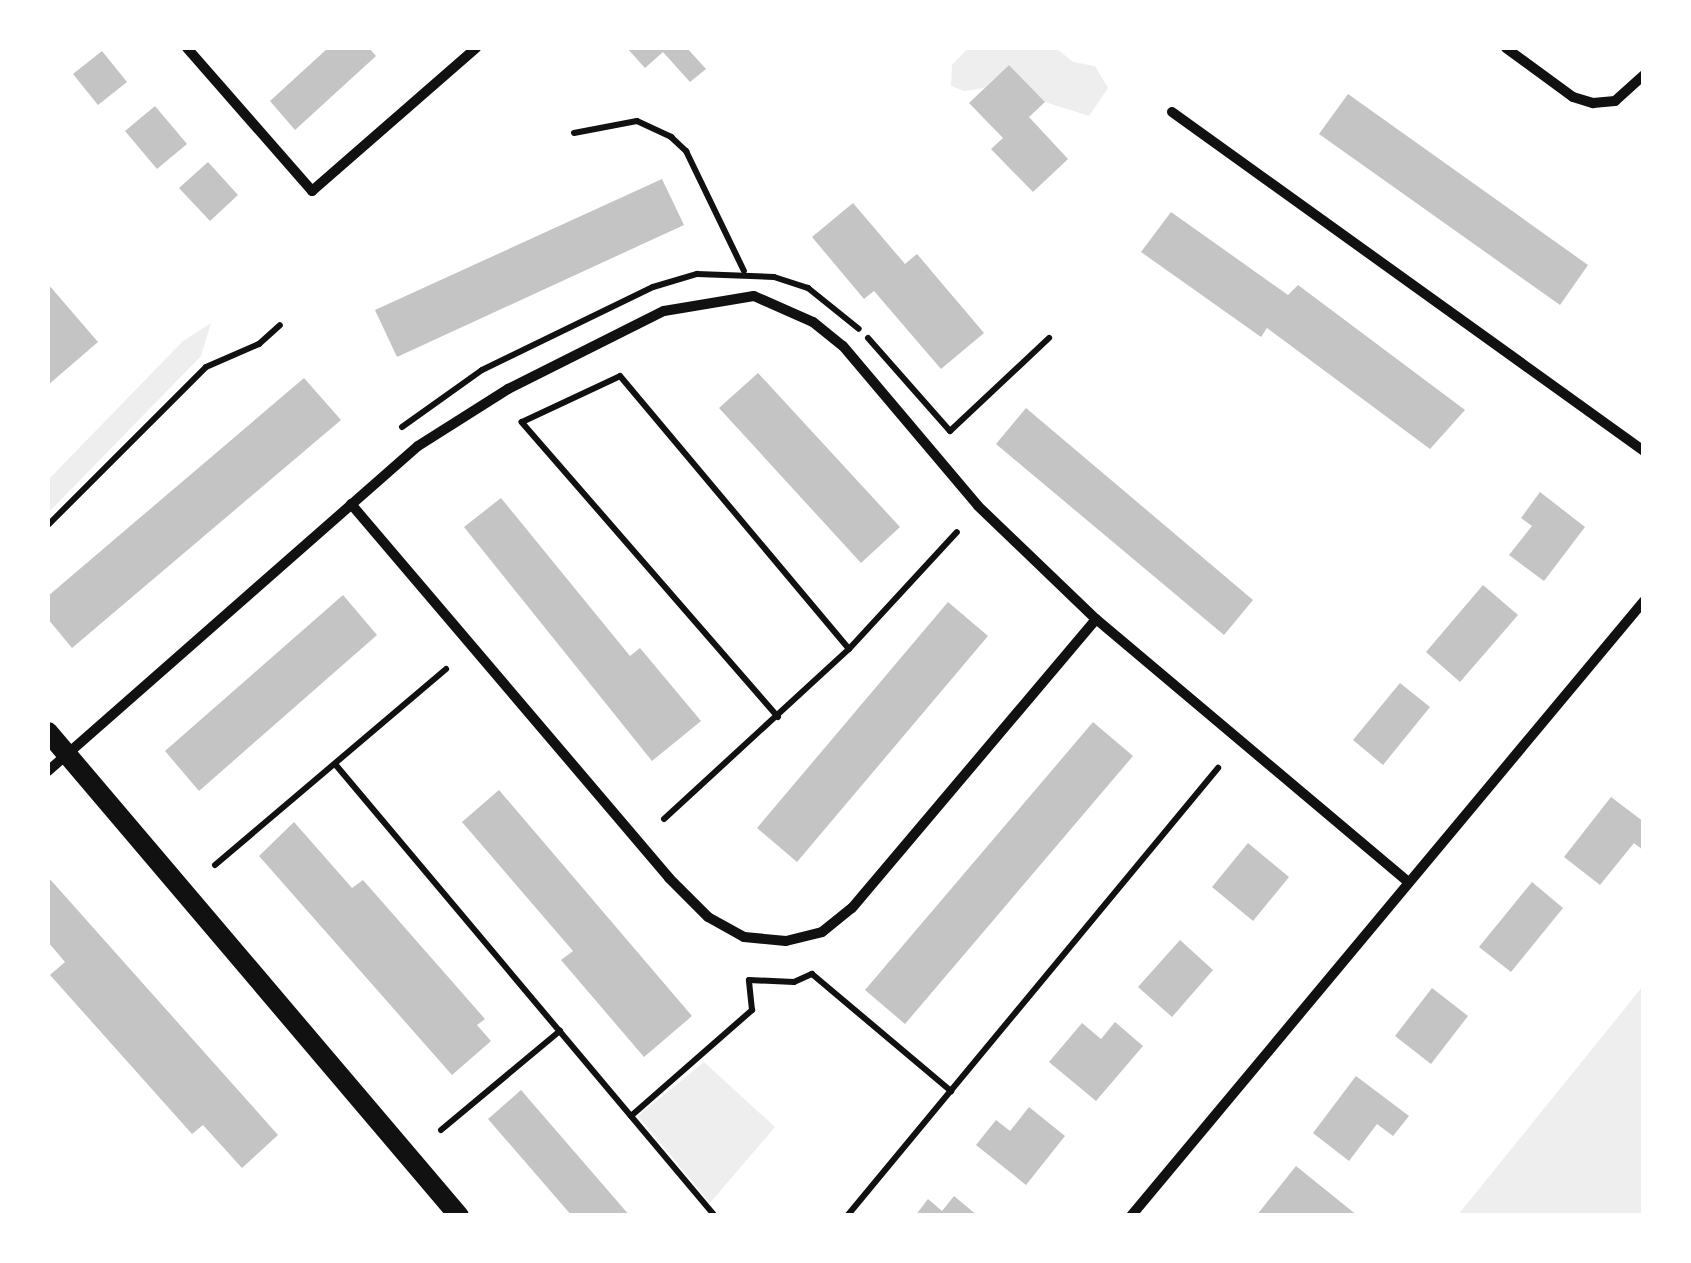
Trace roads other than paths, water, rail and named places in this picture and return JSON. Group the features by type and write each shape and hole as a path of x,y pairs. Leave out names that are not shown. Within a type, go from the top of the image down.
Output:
{"main road":[{"path":"48,732 459,1216"}],"street":[{"path":"188,48 312,191 476,48"},
{"path":"1506,48 1573,97 1593,103 1614,102 1644,75"},
{"path":"1172,112 1644,451"},
{"path":"48,772 64,752 418,446 608,336 664,311 754,296 813,322 843,346 978,506 1096,619 1406,880"},
{"path":"351,504 669,878 708,917 744,938 786,941 822,932 852,908 1096,619"},
{"path":"1131,1216 1406,880 1644,600"}]}
